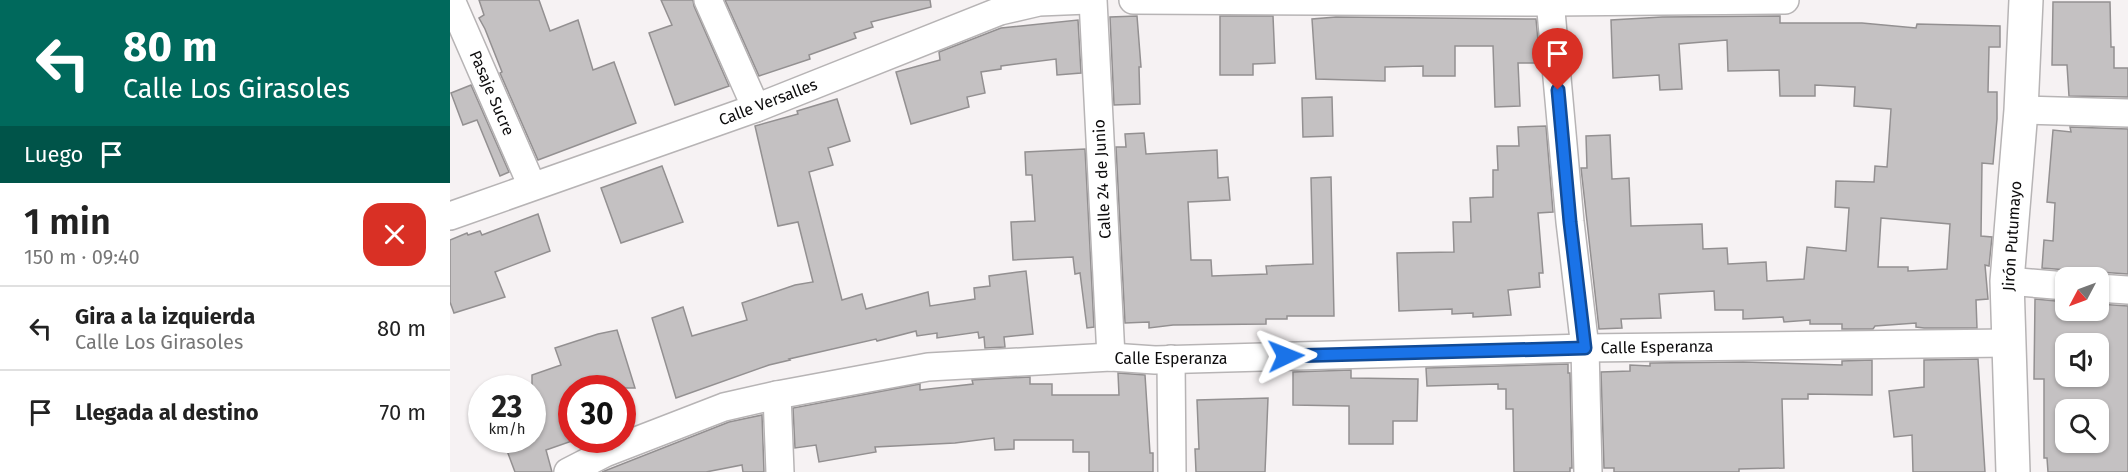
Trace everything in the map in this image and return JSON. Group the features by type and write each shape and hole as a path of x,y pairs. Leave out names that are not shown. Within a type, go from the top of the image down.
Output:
{"street":[{"name":"Pasaje Sucre","path":"451,0 532,186"},
{"path":"708,0 756,108"},
{"name":"Calle Versalles","path":"450,216 756,108 1000,11 1039,2 1088,0"},
{"name":"Calle 24 de Junio","path":"1094,0 1111,357"},
{"path":"1133,0 1785,0"},
{"name":"Jirón Putumayo","path":"2013,472 2007,281 2021,110 2026,0"},
{"path":"1550,1 1570,222 1585,348 1588,472"},
{"path":"2021,110 2128,113"},
{"path":"2007,281 2055,285"},
{"path":"2109,289 2128,290"},
{"name":"Calle Esperanza","path":"567,472 605,453 724,407 928,367 1111,357 1171,359 1585,348 2008,343"},
{"path":"1171,359 1172,472"},
{"path":"777,395 780,472"}],"building":[{"path":"479,0 539,0 550,31 578,20 593,70 614,62 636,123 538,160 479,18 484,15"},
{"path":"661,0 693,0 729,86 675,105 649,33 672,25"},
{"path":"725,0 930,0 931,7 871,22 873,27 854,33 856,38 809,55 810,59 759,76"},
{"path":"2053,2 2110,2 2114,68 2128,68 2128,97 2069,96 2067,65 2052,65"},
{"path":"1137,16 1141,67 1139,67 1140,104 1114,105 1110,17"},
{"path":"1220,16 1273,16 1275,63 1253,64 1253,75 1220,75"},
{"path":"1780,16 1780,23 1862,23 1916,28 1917,24 2000,26 2000,47 1989,47 1988,92 1997,92 1997,119 1993,164 1982,163 1981,236 1992,237 1989,266 1985,265 1988,299 1976,300 1977,328 1924,328 1916,327 1916,323 1875,326 1873,329 1842,329 1842,324 1810,324 1810,320 1784,322 1783,317 1743,319 1743,310 1715,310 1714,291 1659,294 1661,318 1621,319 1622,328 1599,329 1581,168 1587,168 1586,136 1610,135 1612,179 1629,178 1631,226 1702,224 1703,249 1727,248 1728,264 1766,262 1767,281 1804,279 1807,247 1846,251 1849,208 1835,207 1836,181 1874,182 1875,166 1887,167 1891,109 1854,106 1855,87 1815,85 1815,96 1780,96 1779,70 1728,71 1727,40 1679,44 1682,89 1660,90 1659,75 1613,78 1611,20","holes":["1881,218 1950,224 1947,269 1908,271 1908,267 1878,267"]},
{"path":"1336,17 1536,19 1540,63 1518,63 1520,106 1495,107 1493,46 1455,46 1455,76 1423,76 1423,66 1385,67 1385,81 1316,79 1312,19"},
{"path":"1078,20 1081,73 1057,75 1056,59 1001,66 1001,69 981,72 985,93 967,97 969,107 911,124 896,72 940,60 939,52 1001,28"},
{"path":"471,85 509,172 500,176 477,120 463,125 451,93"},
{"path":"1332,97 1333,136 1303,137 1302,98"},
{"path":"837,99 850,141 828,148 833,165 809,172 842,300 862,294 866,309 928,292 930,306 975,299 974,288 990,286 989,276 1026,271 1033,334 1004,337 1005,347 985,348 984,337 979,338 978,332 937,338 937,333 917,336 916,331 789,359 676,398 652,318 683,307 692,336 747,320 742,303 795,285 813,282 798,222 778,226 755,126 798,114 797,111"},
{"path":"1546,126 1553,212 1538,213 1543,273 1539,273 1540,287 1508,290 1511,315 1473,317 1473,313 1452,314 1452,309 1399,311 1397,253 1454,252 1453,222 1471,222 1470,198 1493,197 1493,170 1498,170 1497,146 1519,146 1518,127"},
{"path":"2070,127 2128,129 2128,274 2109,273 2109,267 2042,268 2044,240 2053,241 2055,203 2047,202 2053,130 2071,132"},
{"path":"1144,133 1146,154 1217,150 1218,178 1228,177 1230,200 1188,202 1191,260 1211,260 1212,276 1267,274 1266,266 1313,264 1311,178 1331,177 1334,316 1287,316 1287,319 1266,319 1266,324 1173,325 1149,328 1149,322 1125,323 1116,147 1126,147 1125,134"},
{"path":"1085,149 1094,327 1087,328 1080,273 1075,274 1073,257 1013,260 1011,222 1035,221 1032,175 1026,175 1025,152"},
{"path":"662,166 683,222 621,243 601,188"},
{"path":"538,214 550,251 495,272 505,297 454,313 450,302 450,240 467,233 468,235 480,231 482,235"},
{"path":"2035,299 2055,301 2055,321 2109,321 2109,305 2128,306 2128,472 2048,472 2047,458 2044,458 2044,379 2034,379"},
{"path":"617,330 631,375 558,375 558,446 546,450 546,375 532,375 561,365 555,348"},
{"path":"1978,359 1985,472 1913,472 1912,435 1894,437 1889,391 1924,387 1924,360"},
{"path":"1872,360 1872,395 1808,394 1808,399 1782,399 1784,468 1739,469 1739,472 1614,472 1614,468 1604,468 1601,372 1630,371 1630,365 1650,366 1650,363 1743,362 1842,365 1842,361"},
{"path":"1568,364 1572,468 1570,472 1514,472 1513,409 1506,409 1506,389 1498,389 1498,384 1427,386 1426,368"},
{"path":"1351,370 1351,378 1418,379 1417,421 1393,421 1393,444 1349,444 1349,406 1293,405 1293,372"},
{"path":"1118,373 1145,375 1153,472 1089,472 1089,452 1073,452 1073,440 1014,440 1014,449 995,450 994,438 955,443 875,447 876,452 819,462 816,445 795,448 793,408 920,384 920,390 973,384 972,380 1030,377 1030,384 1052,384 1052,395 1119,395"},
{"path":"1268,398 1265,472 1196,472 1195,449 1199,449 1197,400"},
{"path":"762,415 764,472 743,472 742,465 706,472 602,472 729,422"},
{"path":"546,450 552,472 515,472 508,453 546,453"}],"route":[{"path":"1286,356 1585,348 1570,222 1558,90"}]}
